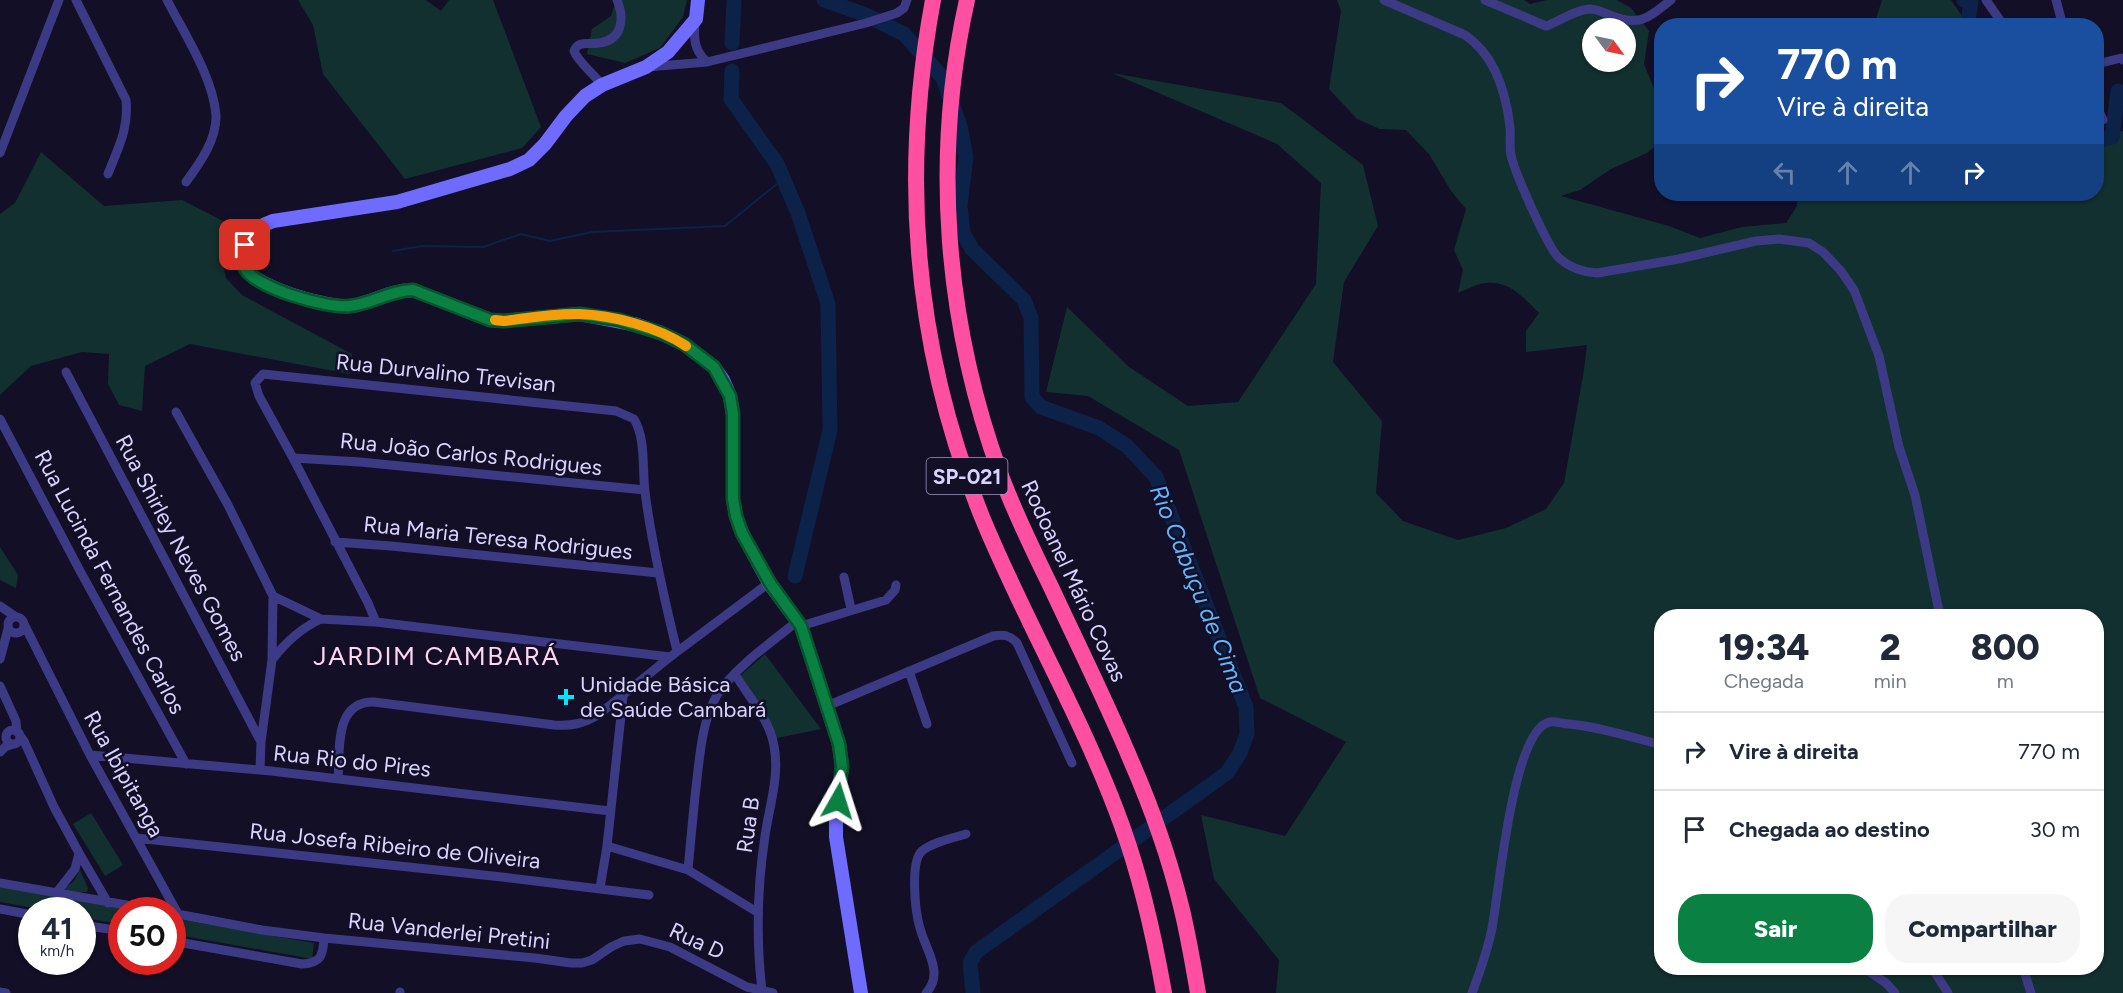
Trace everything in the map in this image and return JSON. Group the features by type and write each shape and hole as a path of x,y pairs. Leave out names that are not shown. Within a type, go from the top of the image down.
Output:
{"highway":[{"name":"SP-021","path":"933,0 919,93 915,198 924,308 935,366 950,423 981,515 1104,779 1134,862 1151,922 1164,993"},
{"name":"Rodoanel Mário Covas","path":"966,0 952,83 948,215 957,313 976,400 1000,475 1026,537 1133,764 1154,818 1182,908 1198,993"}],"main road":[{"path":"698,0 696,18 668,52 646,67 602,84 585,96 529,160 510,169 397,201 273,221 262,225 245,245 242,257 243,266 249,274 292,296 350,307 403,290 413,290 490,320 504,321 580,314 638,325 684,344 714,367 730,396 733,414 733,499 736,516 742,533 770,583 800,623 839,744 842,766 836,837 861,993"}],"street":[{"path":"0,153 58,0"},
{"path":"76,0 126,100 126,129 108,174"},
{"path":"167,0 207,82 216,116 213,133 204,156 186,182"},
{"path":"602,84 576,57 574,51 576,46 583,43 598,43 612,39 617,33 622,18 617,0"},
{"path":"646,67 707,62 866,23 897,13 904,8 907,0"},
{"path":"1384,0 1454,29 1473,40 1498,76 1506,100 1511,155 1551,248 1571,267 1583,272 1597,273 1679,259 1756,241 1786,239 1809,243 1823,252 1841,271 1854,290 1879,356 1899,447 1915,495 1939,609"},
{"path":"1485,0 1546,26 1581,10 1593,9 1628,22 1644,19 1671,0"},
{"path":"1986,0 1998,18"},
{"path":"2056,0 2061,18"},
{"path":"696,18 695,45 697,52 707,62"},
{"path":"2104,62 2122,58"},
{"name":"Rua Shirley Neves Gomes","path":"66,372 261,742"},
{"name":"Rua Durvalino Trevisan","path":"294,458 256,389 255,383 263,374 616,411 634,419 638,425 645,490"},
{"path":"176,412 228,505 273,596 272,660 261,742 260,770"},
{"name":"Rua Lucinda Fernandes Carlos","path":"0,419 186,764"},
{"path":"294,458 376,622"},
{"name":"Rua João Carlos Rodrigues","path":"294,458 360,462 645,490"},
{"path":"645,490 674,654"},
{"name":"Rua Maria Teresa Rodrigues","path":"335,542 658,573"},
{"path":"844,577 851,609"},
{"path":"338,778 342,727 345,718 356,704 364,702 569,726 586,722 623,697 674,654 770,583"},
{"path":"687,870 694,800 706,720 718,693 735,674 800,623 886,600 895,590 896,585"},
{"path":"273,596 321,619 376,622 674,654"},
{"name":"Rua Ibipitanga","path":"0,606 38,652 166,897"},
{"name":"Rua Ibipitanga","path":"0,614 15,626"},
{"path":"272,660 291,639 310,624 321,619"},
{"path":"0,659 15,626"},
{"path":"827,706 1002,634 1011,637 1017,643 1072,763"},
{"path":"909,671 927,724"},
{"name":"Rua B","path":"735,674 770,730 775,752 776,773 764,837 757,912 762,991"},
{"path":"0,686 16,721 14,736 0,752"},
{"path":"600,888 607,846 623,697"},
{"path":"1472,993 1493,926 1498,876 1510,807 1527,751 1540,728 1550,722 1585,726 1654,743"},
{"path":"0,745 14,736"},
{"path":"14,736 24,741 79,854 108,903"},
{"name":"Rua Rio do Pires","path":"90,755 338,778 610,811"},
{"path":"926,993 934,977 931,956 920,931 917,917 915,872 917,859 928,847 966,834"},
{"name":"Rua Josefa Ribeiro de Oliveira","path":"136,838 649,895"},
{"path":"607,846 687,870 757,912"},
{"path":"57,891 75,869 79,854"},
{"path":"0,883 57,891 108,903"},
{"path":"0,909 18,912"},
{"name":"Rua Vanderlei Pretini","path":"186,916 262,930 324,938 571,963"},
{"name":"Rua Vanderlei Pretini","path":"186,943 302,964 318,960 323,950 324,938"},
{"name":"Rua D","path":"571,963 592,960 624,941 640,939 670,947 747,987 773,993"},
{"path":"1874,975 1895,993"},
{"path":"1936,975 1948,993"},
{"path":"2025,975 2031,993"},
{"path":"0,992 6,993"}],"green space":[{"path":"298,0 426,0 441,11 449,0 493,0 541,127 522,148 405,179 323,74 313,25"},
{"path":"616,0 687,0 683,17 660,48 625,63 587,54 592,29 611,16"},
{"path":"1337,0 1524,0 1530,4 1547,0 1617,0 1631,8 1649,31 1644,64 1654,88 1654,147 1647,153 1611,169 1580,190 1561,196 1669,226 1700,238 1742,227 1786,223 1797,206 1797,201 2104,201 2104,134 2123,131 2123,993 1276,993 1279,960 1214,879 1201,815 1285,836 1346,742 1260,698 1179,450 1088,396 1046,392 1067,307 1129,367 1188,406 1238,402 1316,284 1321,183 1277,144 1112,73 1281,103 1363,165 1378,226 1344,282 1333,362 1382,421 1376,493 1403,521 1458,540 1506,528 1546,509 1564,483 1587,345 1526,352 1526,331 1539,313 1522,296 1509,287 1494,283 1486,283 1458,293 1463,270 1454,250 1466,209 1451,191 1429,154 1406,130 1380,129 1357,119 1329,89 1341,11"},
{"path":"1882,0 1951,0 1963,18 1876,18"},
{"path":"41,152 104,206 182,200 237,228 221,256 226,278 242,295 352,354 350,374 190,344 145,366 142,411 119,405 108,384 109,354 82,352 31,366 0,395 0,214 15,203"},
{"path":"0,547 18,575 16,588 0,580"},
{"path":"765,654 821,729 777,738 762,707 741,675"},
{"path":"91,813 123,865 105,876 73,824"},
{"path":"80,870 88,888 87,892 67,892 64,889 74,881"},
{"path":"0,887 58,897 18,897 18,905 0,902"},
{"path":"96,904 108,906 108,922 96,920"},
{"path":"186,920 314,943 312,959 186,936"}],"waterway":[{"path":"732,43 734,0"},
{"name":"Rio Cabuçu de Cima","path":"824,0 866,15 904,34 943,78 960,126 966,157 960,206 963,233 972,249 1024,300 1031,318 1032,397 1041,407 1099,428 1127,446 1156,477 1246,707 1247,734 1240,753 1227,773 976,952 970,963 973,993"},
{"path":"1964,0 1971,3 1968,18"},
{"path":"732,71 731,99 777,164 798,213 828,304 830,430 795,576"},
{"path":"2104,139 2112,137 2118,91 2123,94"},
{"path":"393,251 422,246 483,247 521,234 550,241 592,232 725,226 783,179"}],"slow traffic":[{"path":"495,320 580,314 638,325 661,333 686,346"}],"place":[{"name":"Unidade Básica de Saúde Cambará","path":"566,697"}],"district":[{"name":"JARDIM CAMBARÁ","path":"437,656"}],"route":[{"path":"245,245 242,257 243,266 249,274 258,281 292,296 350,307 403,290 413,290 490,320 504,321 580,314 619,320 661,333 684,344 714,367 730,396 733,414 733,499 736,516 742,533 770,583 799,620 839,744 842,766 838,801"}]}
